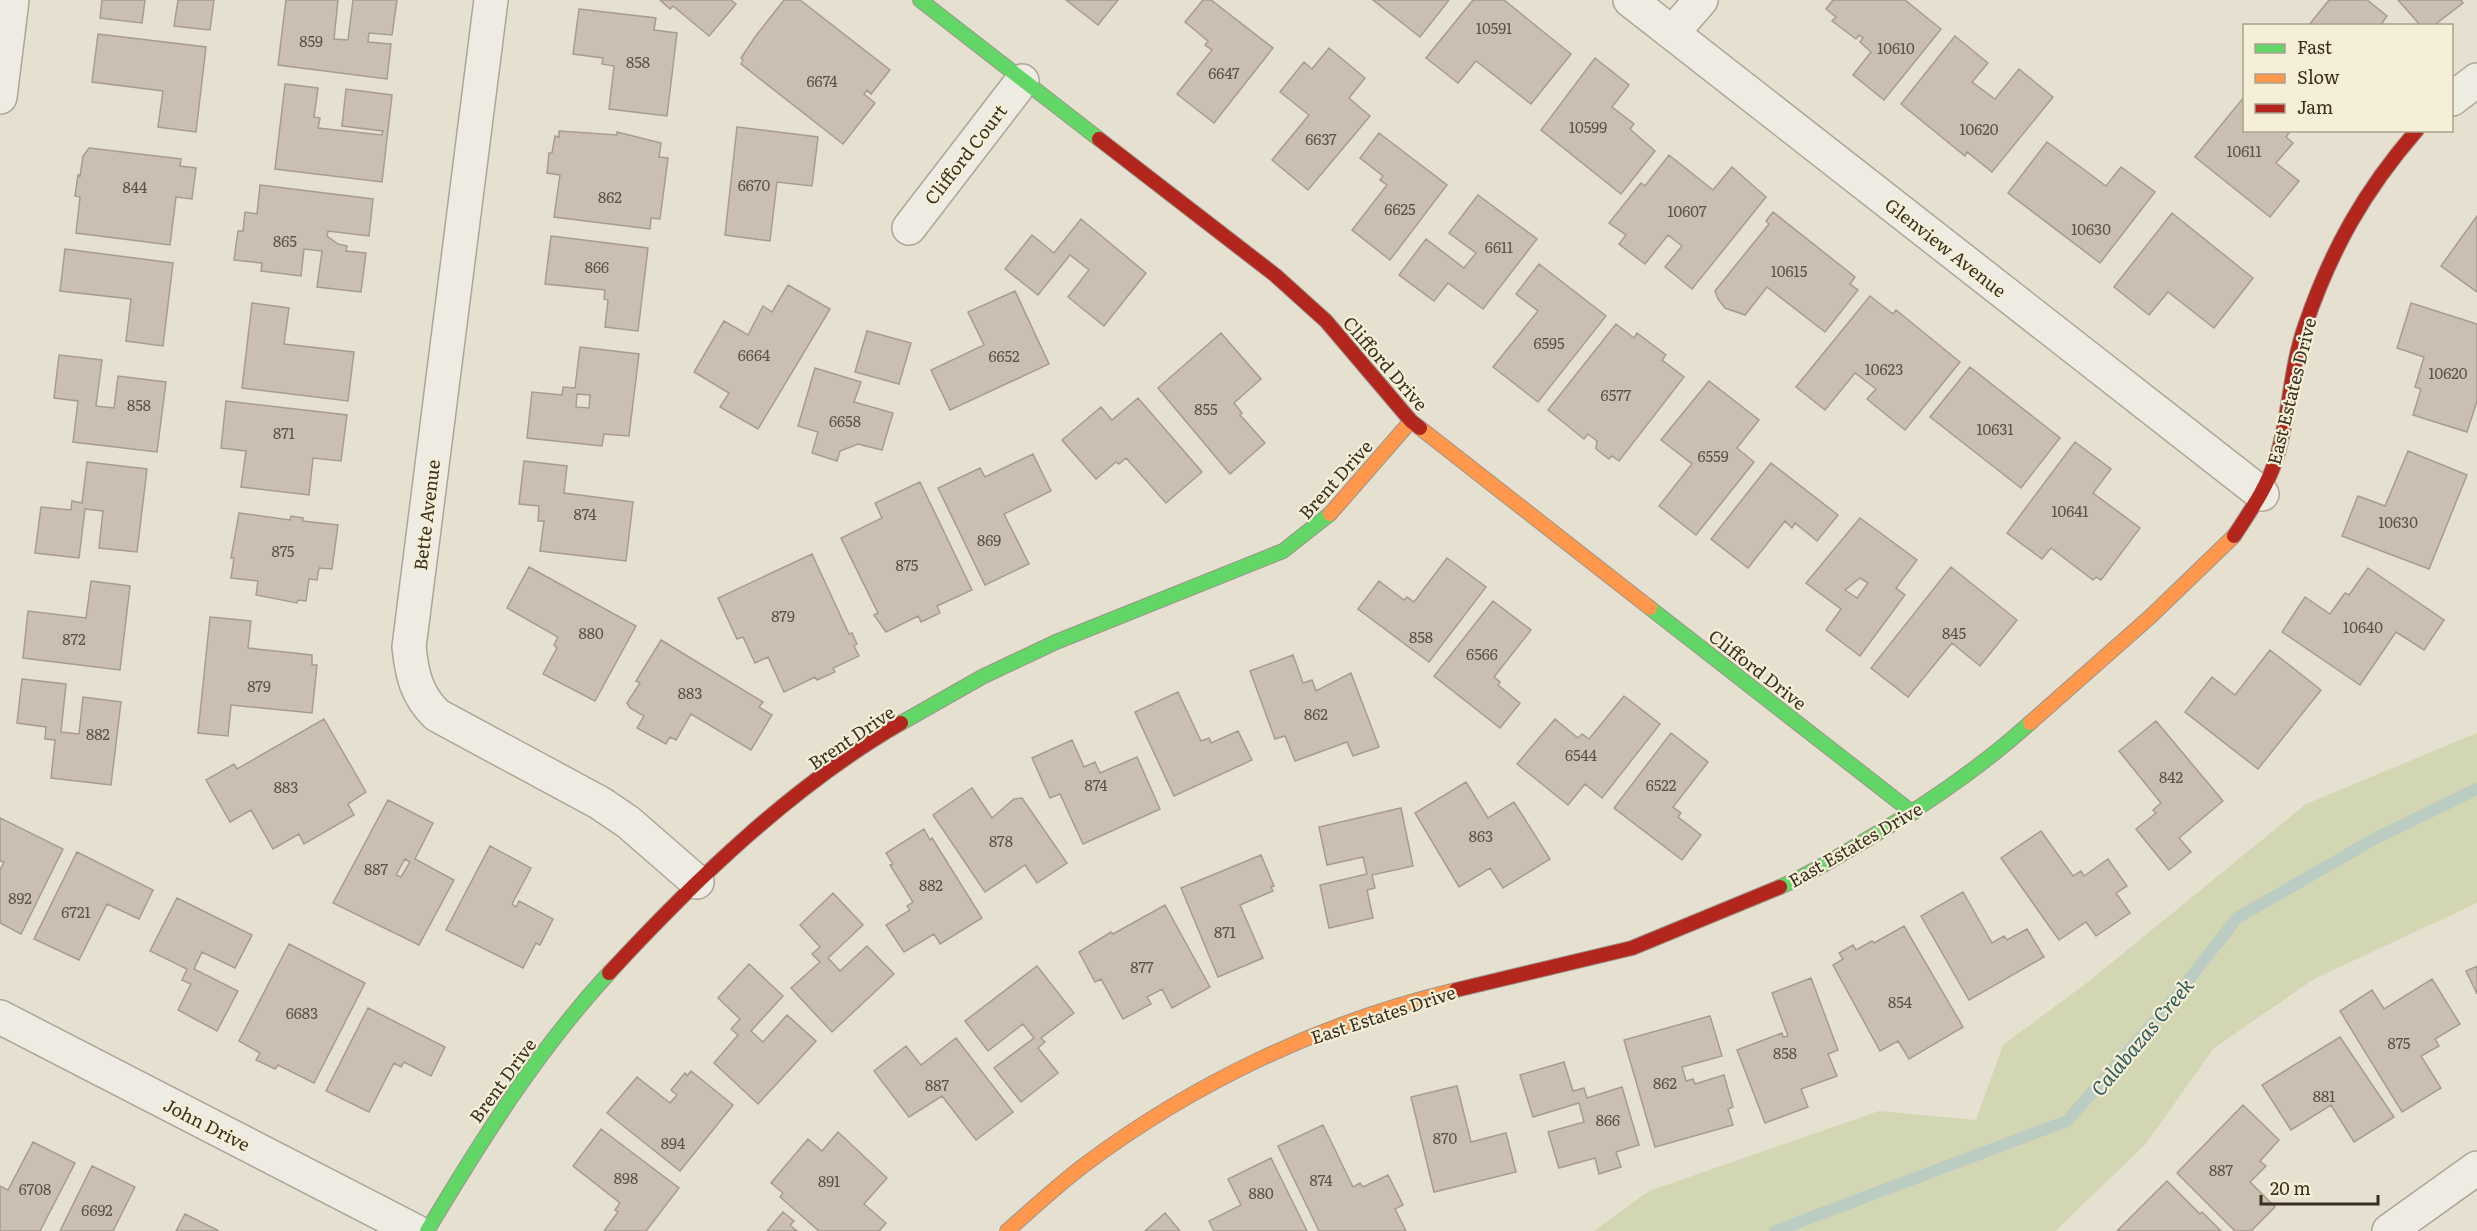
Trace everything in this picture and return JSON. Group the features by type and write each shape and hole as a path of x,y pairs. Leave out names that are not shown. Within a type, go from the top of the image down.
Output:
{"street":[{"path":"0,97 12,0"},
{"name":"Bette Avenue","path":"491,0 409,647 412,675 423,701 437,715 600,803 628,822 697,882"},
{"name":"Clifford Drive","path":"921,0 1022,81 1275,274 1326,321 1411,421 1913,813"},
{"name":"Glenview Avenue","path":"1630,0 2262,494"},
{"path":"1672,33 1701,0"},
{"path":"2453,98 2477,80"},
{"name":"Clifford Court","path":"909,228 1022,81"},
{"name":"East Estates Drive","path":"1007,1231 1083,1166 1168,1108 1290,1044 1415,1000 1632,948 1803,877 1913,813 1992,757 2150,617 2231,540 2262,494 2277,456 2304,328 2346,227 2384,168 2416,132"},
{"name":"Brent Drive","path":"428,1231 474,1151 537,1061 629,952 697,882 824,775 882,735 980,678 1056,640 1283,551 1311,534 1334,512 1411,421"},
{"name":"John Drive","path":"0,1017 415,1231"},
{"path":"2389,1231 2477,1168"}],"green space":[{"path":"2477,733 2477,903 2314,979 2214,1048 2145,1145 2055,1231 1594,1231 1649,1191 1879,1111 1976,1120 2003,1045 2088,982 2306,804"}],"building":[{"path":"102,0 145,0 142,23 100,18"},
{"path":"178,0 214,0 210,30 174,26"},
{"path":"286,0 338,0 334,39 348,40 353,0 397,0 392,35 369,33 368,42 391,44 387,79 278,65"},
{"path":"660,0 731,0 736,4 709,36 673,6 670,9"},
{"path":"784,0 800,0 890,70 871,94 867,90 864,94 875,103 843,144 741,64 743,60 741,58 755,37"},
{"path":"1066,0 1118,0 1098,25"},
{"path":"1203,0 1211,0 1273,48 1214,123 1177,94 1212,50 1205,45 1208,41 1185,22"},
{"path":"1373,0 1449,0 1420,37"},
{"path":"1473,0 1504,0 1571,54 1531,104 1476,61 1458,83 1426,58"},
{"path":"1833,0 1905,0 1941,29 1884,100 1853,75 1871,52 1860,42 1863,38 1859,35 1856,39 1832,21 1836,17 1826,9"},
{"path":"2329,0 2367,0 2387,16 2383,24 2310,24"},
{"path":"2398,0 2461,0 2463,3 2436,24 2419,24"},
{"path":"579,9 656,18 654,30 677,33 667,116 609,109 614,66 602,64 603,58 573,54"},
{"path":"98,34 206,47 196,132 158,127 163,91 92,82"},
{"path":"1955,36 1988,63 1972,82 1995,99 2019,69 2053,97 1992,172 1967,152 1965,156 1901,104"},
{"path":"1329,48 1365,78 1349,98 1370,116 1308,190 1272,160 1309,115 1280,92 1304,62 1312,69"},
{"path":"1595,58 1629,85 1612,107 1634,124 1630,129 1655,151 1621,194 1541,130"},
{"path":"285,84 318,88 314,117 320,118 318,128 382,135 383,131 342,126 346,89 392,95 382,182 275,169"},
{"path":"2243,98 2243,132 2290,132 2286,137 2293,143 2276,163 2299,181 2270,217 2195,157"},
{"path":"737,127 818,137 812,186 777,182 770,241 725,235"},
{"path":"559,131 617,135 617,132 661,143 659,157 668,158 660,219 651,218 650,229 554,217 560,175 547,173 549,153 552,153 555,136 559,137"},
{"path":"1379,133 1447,185 1390,260 1352,230 1387,185 1380,180 1383,176 1360,158"},
{"path":"2047,142 2106,186 2121,167 2155,192 2100,263 2008,193"},
{"path":"89,148 181,159 180,166 196,168 192,199 176,197 170,245 76,233 80,197 75,196 78,175 80,176 83,156"},
{"path":"1669,155 1713,190 1732,167 1766,197 1692,289 1665,267 1682,246 1668,235 1645,264 1619,244 1626,235 1609,223 1641,183 1645,186"},
{"path":"260,185 373,199 369,236 328,231 327,236 338,244 347,246 346,251 366,253 361,292 317,287 322,251 304,249 301,276 261,271 262,263 234,260 238,231 243,231 245,212 257,214"},
{"path":"1478,195 1537,239 1483,309 1448,283 1434,301 1399,275 1426,239 1464,268 1476,253 1449,233"},
{"path":"1773,212 1855,277 1850,284 1858,290 1825,332 1767,287 1745,315 1725,308 1718,299 1715,291 1769,224 1766,221"},
{"path":"2172,213 2253,278 2214,328 2168,292 2149,315 2114,287"},
{"path":"2477,216 2477,292 2441,266"},
{"path":"1081,219 1146,273 1104,326 1068,297 1089,270 1070,255 1038,295 1005,269 1032,235 1054,253"},
{"path":"551,236 648,248 638,331 605,327 608,300 604,299 605,290 545,284"},
{"path":"65,249 173,263 163,346 126,341 131,299 60,291"},
{"path":"1539,264 1606,316 1538,402 1493,367 1538,311 1516,294"},
{"path":"788,285 830,309 758,429 720,407 729,393 694,372 724,321 748,335 763,306 772,312"},
{"path":"1015,291 1049,364 950,410 931,370 984,345 968,312"},
{"path":"1870,296 1893,314 1896,310 1960,362 1905,430 1867,399 1876,389 1855,373 1825,410 1796,387"},
{"path":"252,303 289,308 284,344 354,352 348,401 242,388"},
{"path":"2411,303 2477,324 2477,401 2467,432 2413,415 2421,389 2415,387 2424,357 2397,348"},
{"path":"1616,324 1634,338 1637,333 1666,355 1662,360 1684,377 1619,461 1612,456 1609,459 1596,449 1597,441 1588,434 1584,439 1548,410"},
{"path":"867,331 911,343 899,384 855,372"},
{"path":"1221,333 1261,379 1234,403 1242,413 1240,415 1265,443 1230,474 1158,388"},
{"path":"580,347 639,354 629,436 604,434 602,446 527,438 532,392 562,395 563,387 575,388","holes":["577,394 590,395 589,408 576,407"]},
{"path":"59,355 102,360 96,406 114,408 118,376 166,382 157,452 73,442 78,401 54,398"},
{"path":"1970,367 2060,438 2021,488 1930,417"},
{"path":"815,368 861,382 854,402 893,413 882,450 858,444 840,451 837,461 812,453 818,432 798,426"},
{"path":"1709,381 1759,420 1737,448 1754,462 1696,535 1659,506 1692,464 1661,440"},
{"path":"1138,398 1202,472 1166,503 1126,458 1119,464 1116,462 1096,479 1062,440 1101,407 1112,420"},
{"path":"226,401 347,415 341,461 313,458 309,495 241,487 246,451 221,448"},
{"path":"2075,442 2111,469 2093,493 2140,528 2101,580 2096,577 2093,580 2051,548 2042,559 2007,533"},
{"path":"2408,451 2467,475 2429,569 2342,536 2358,496 2385,506"},
{"path":"1033,454 1051,491 1004,514 1029,564 985,585 938,488 980,468 985,477"},
{"path":"524,461 567,466 564,493 633,502 626,561 540,551 544,521 538,521 539,506 519,504"},
{"path":"87,462 147,469 137,552 99,548 103,511 85,509 79,558 35,553 41,507 71,510 72,501 82,503"},
{"path":"1771,463 1838,515 1817,541 1795,523 1792,528 1785,521 1748,568 1711,539"},
{"path":"920,482 972,590 937,606 940,613 921,622 918,616 886,632 874,615 878,613 841,538 882,518 875,503"},
{"path":"239,513 290,520 291,516 303,518 303,521 338,525 332,569 319,568 317,580 309,579 306,601 298,600 297,603 256,595 258,581 231,578 234,558 231,558"},
{"path":"1860,518 1917,560 1896,588 1905,595 1860,656 1826,630 1841,609 1806,583","holes":["1860,578 1868,583 1857,598 1845,590"]},
{"path":"812,554 849,634 852,633 857,644 854,646 859,656 833,668 835,672 817,680 815,677 784,692 768,657 755,663 743,637 737,639 718,598"},
{"path":"1447,558 1486,587 1429,662 1358,609 1379,581 1404,600 1407,597 1414,602"},
{"path":"529,567 636,626 595,701 543,674 557,648 554,645 558,637 507,608"},
{"path":"1951,567 2017,620 1980,666 1952,643 1908,697 1871,668"},
{"path":"2368,568 2444,620 2424,650 2396,632 2360,685 2282,632 2305,597 2330,614 2345,593 2349,595"},
{"path":"91,581 130,586 120,670 23,658 28,611 86,618"},
{"path":"1493,601 1531,630 1494,677 1500,682 1498,685 1520,703 1500,728 1434,676"},
{"path":"210,617 251,621 248,648 312,655 312,665 317,665 312,713 231,705 228,736 198,733"},
{"path":"661,640 763,702 759,707 772,715 751,750 691,714 676,740 670,737 666,744 637,728 644,716 630,708 627,703 640,683 636,681"},
{"path":"2270,650 2321,690 2258,769 2185,712 2212,677 2235,695"},
{"path":"1293,655 1303,683 1312,680 1316,691 1351,673 1379,747 1353,756 1347,742 1295,761 1285,736 1275,739 1250,671"},
{"path":"22,679 66,684 61,732 79,734 83,697 121,702 111,785 51,778 55,740 45,739 46,727 17,723"},
{"path":"1178,692 1201,741 1209,738 1211,743 1238,731 1252,760 1174,796 1135,712"},
{"path":"1624,696 1660,724 1602,798 1585,784 1568,805 1517,764 1555,719 1578,738 1582,734 1589,739"},
{"path":"324,719 366,792 348,804 354,815 304,844 299,834 273,849 251,810 230,822 206,780 234,764 237,769"},
{"path":"2156,721 2223,801 2179,838 2191,852 2169,870 2136,829 2156,813 2153,810 2161,803 2119,751"},
{"path":"1671,733 1708,762 1673,807 1681,813 1678,817 1701,835 1682,860 1614,808"},
{"path":"1072,740 1084,767 1095,762 1100,773 1137,757 1160,809 1083,844 1060,794 1050,798 1032,758"},
{"path":"1466,782 1488,818 1514,802 1550,859 1503,888 1490,868 1459,887 1415,813"},
{"path":"972,788 992,818 1014,799 1022,798 1067,863 1037,883 1025,865 985,892 933,815"},
{"path":"388,800 433,823 415,859 454,880 419,945 333,903","holes":["405,859 410,862 401,877 396,875"]},
{"path":"1401,808 1413,866 1372,875 1375,888 1367,890 1373,918 1329,928 1320,885 1367,874 1363,857 1327,865 1319,827"},
{"path":"0,818 63,849 21,934 0,923 0,870 4,862 0,861"},
{"path":"924,829 982,918 940,944 934,934 904,952 886,925 910,910 907,906 913,902 890,865 893,864 886,853"},
{"path":"2041,831 2073,876 2081,871 2084,876 2108,859 2127,886 2116,893 2130,913 2096,936 2086,922 2059,940 2001,858"},
{"path":"490,846 531,868 512,904 516,907 519,901 553,919 540,945 536,943 523,968 446,930"},
{"path":"77,852 153,890 139,919 107,904 79,960 34,939"},
{"path":"1261,855 1274,886 1271,887 1273,891 1240,905 1263,958 1218,977 1181,888"},
{"path":"1963,892 1992,943 2004,936 2007,940 2027,929 2044,957 1969,1000 1921,916"},
{"path":"833,893 863,925 828,958 840,971 867,946 894,974 832,1032 791,988 820,962 812,954 820,947 800,925"},
{"path":"177,898 252,935 235,968 202,952 194,969 238,991 217,1031 178,1010 191,984 182,980 187,969 150,951"},
{"path":"1165,905 1210,987 1172,1008 1162,989 1147,997 1151,1004 1123,1019 1101,979 1095,982 1079,952 1111,932 1113,934"},
{"path":"1904,926 1963,1027 1909,1059 1898,1041 1880,1051 1833,965 1843,959 1839,953 1853,945 1856,950"},
{"path":"289,944 365,983 314,1083 278,1065 275,1069 256,1060 260,1053 239,1041"},
{"path":"749,964 783,996 751,1031 763,1042 787,1015 816,1041 758,1104 714,1063 738,1035 731,1029 740,1019 718,998"},
{"path":"1037,966 1074,1013 1041,1038 1045,1042 1038,1048 1058,1073 1021,1102 994,1068 1034,1038 1023,1024 988,1051 965,1021"},
{"path":"2477,966 2477,994 2466,971"},
{"path":"1811,978 1838,1050 1828,1054 1837,1076 1801,1089 1808,1107 1765,1123 1737,1050 1782,1033 1783,1037 1788,1036 1772,993"},
{"path":"2432,979 2460,1024 2435,1039 2439,1046 2421,1056 2441,1088 2402,1112 2340,1011 2372,990 2384,1009"},
{"path":"368,1008 445,1047 431,1076 404,1062 401,1067 394,1063 369,1112 326,1091"},
{"path":"1710,1016 1722,1056 1682,1067 1686,1081 1693,1079 1695,1084 1724,1075 1733,1107 1728,1109 1733,1125 1655,1147 1624,1040"},
{"path":"2340,1037 2394,1117 2354,1142 2331,1105 2291,1130 2262,1085"},
{"path":"956,1038 1013,1112 976,1140 942,1096 909,1117 874,1071 906,1046 921,1065"},
{"path":"1564,1062 1573,1091 1584,1088 1587,1098 1622,1087 1639,1145 1616,1152 1621,1167 1599,1174 1595,1158 1559,1168 1548,1132 1584,1122 1579,1103 1533,1117 1520,1075"},
{"path":"691,1071 733,1105 680,1171 607,1113 637,1077 670,1103 677,1095 671,1090 685,1073 687,1076"},
{"path":"1457,1086 1471,1142 1506,1133 1516,1172 1434,1192 1411,1097"},
{"path":"2243,1105 2279,1140 2260,1161 2266,1166 2250,1182 2275,1207 2251,1231 2235,1231 2177,1173"},
{"path":"1323,1125 1353,1187 1360,1183 1363,1187 1388,1175 1403,1205 1395,1209 1406,1231 1319,1231 1278,1146"},
{"path":"601,1129 679,1188 646,1231 604,1231 618,1212 615,1210 620,1203 573,1166"},
{"path":"838,1132 887,1178 864,1204 886,1223 879,1231 819,1231 780,1197 783,1193 771,1183 808,1139 822,1151"},
{"path":"33,1142 75,1163 40,1231 0,1231 0,1186 8,1190"},
{"path":"1271,1158 1307,1231 1214,1231 1209,1221 1241,1205 1228,1179"},
{"path":"92,1166 135,1187 113,1231 60,1231"},
{"path":"2167,1181 2200,1214 2202,1212 2221,1231 2117,1231"},
{"path":"783,1212 794,1221 790,1225 797,1231 767,1231"},
{"path":"1165,1213 1180,1231 1145,1231"},
{"path":"185,1214 219,1231 176,1231"}],"waterway":[{"name":"Calabazas Creek","path":"1775,1231 2067,1121 2169,1005 2237,918 2376,838 2477,789"}],"traffic: fast":[{"path":"920,0 1099,139"},
{"path":"901,723 982,677 1056,642 1283,551 1330,514"},
{"path":"1650,608 1913,813"},
{"path":"1780,887 1831,861 1927,802 1990,757 2030,723"},
{"path":"427,1231 489,1130 534,1065 609,973"}],"traffic: slow":[{"path":"1330,514 1411,421"},
{"path":"1420,428 1650,608"},
{"path":"2030,723 2150,617 2234,536"},
{"path":"1007,1231 1083,1166 1125,1136 1214,1082 1260,1059 1357,1019 1456,990"}],"traffic: jam":[{"path":"2234,536 2269,478 2273,467 2285,424 2300,342 2326,272 2365,199 2415,132"},
{"path":"1099,139 1275,275 1326,321 1411,421 1420,428"},
{"path":"609,973 675,904 746,837 821,776 901,723"},
{"path":"1456,990 1632,948 1780,887"}]}
